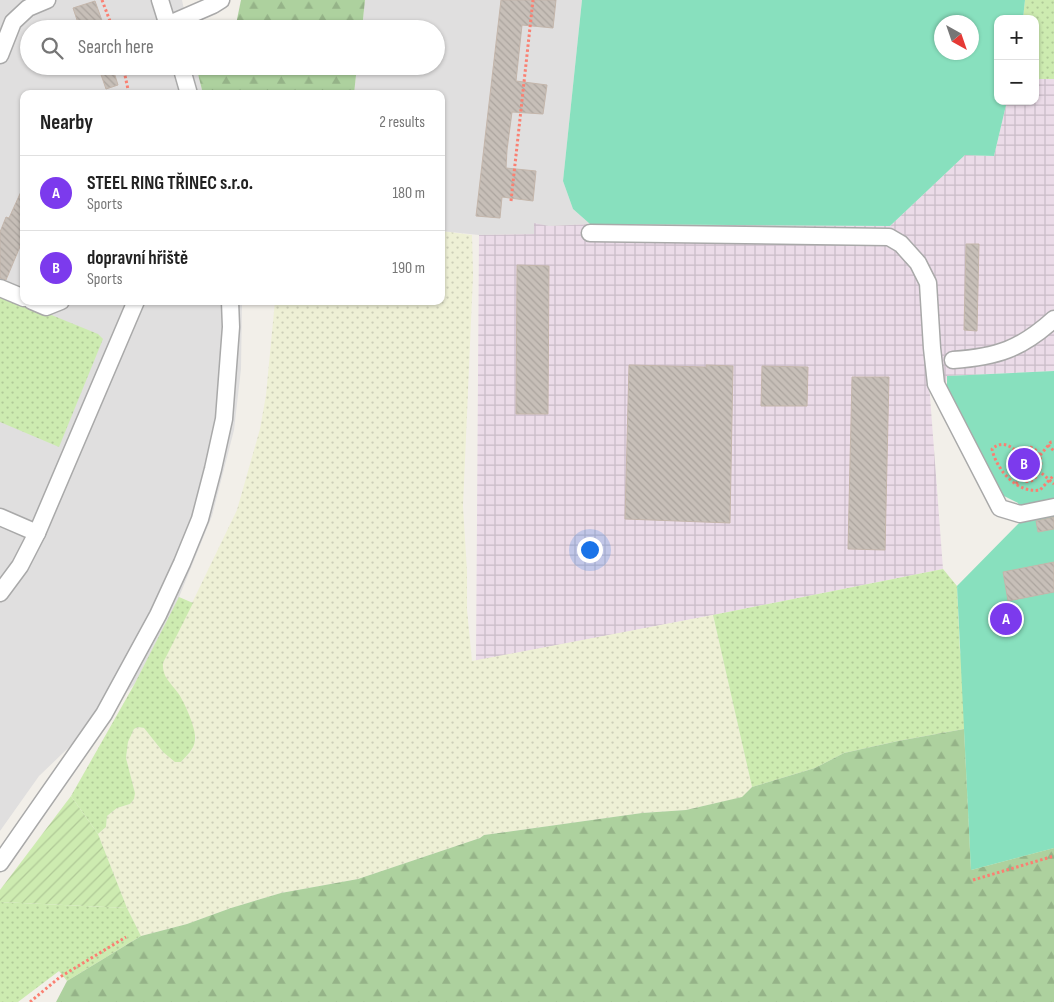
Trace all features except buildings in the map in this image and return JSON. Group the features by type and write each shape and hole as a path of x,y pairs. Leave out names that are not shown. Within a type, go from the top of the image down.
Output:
{"street":[{"path":"0,55 13,22 28,8 47,0"},
{"path":"160,0 166,20"},
{"path":"183,20 213,6 220,0"},
{"path":"184,75 188,90"},
{"path":"590,233 889,237 901,244 918,263 928,283 936,384 1000,508 1020,514 1054,507"},
{"path":"0,288 20,296"},
{"path":"0,593 20,566 36,532 134,305"},
{"path":"0,863 104,714 158,615 182,563 202,510 214,469 224,419 231,327 230,305"},
{"path":"953,360 983,358 1018,346 1054,319"},
{"path":"0,517 36,532"}],"path":[{"path":"102,0 110,20"},
{"path":"511,201 533,0"},
{"path":"124,75 128,90"},
{"path":"1037,459 1051,442 1054,442"},
{"path":"1026,460 1005,444 998,444 992,449 1000,466 1016,484 1026,489 1037,491 1043,488 1054,475"},
{"path":"1048,445 1054,451"},
{"path":"1048,458 1037,449 1030,447 1019,453 1014,466 1016,473 1027,482 1034,482 1048,470"},
{"path":"1033,457 1037,459 1040,465 1038,470 1032,473 1027,471 1024,467 1026,460 1033,457"},
{"path":"1038,470 1054,484"},
{"path":"1016,484 1027,471"},
{"path":"973,880 1054,856"},
{"path":"30,1002 60,978 126,937"}],"shaded area":[{"path":"0,0 182,0 186,20 20,20 20,75 198,75 202,90 20,90 20,305 242,305 241,369 234,430 212,516 175,607 134,685 39,776 0,831"},
{"path":"365,0 582,0 563,181 573,209 590,224 549,226 534,224 534,234 479,235 445,231 445,90 354,90 356,75 445,75 445,20 363,20"},
{"path":"1039,79 1054,79 1054,371 947,376 946,382 929,383 943,569 476,661 479,235 534,234 534,223 549,226 590,224 890,226 965,155 994,156 1006,105 1039,105"}],"green space":[{"path":"241,0 365,0 363,20 237,20"},
{"path":"582,0 1025,0 1023,15 994,15 994,105 1006,105 994,156 965,155 890,226 590,224 573,209 563,181"},
{"path":"1025,0 1054,0 1054,79 1039,79 1039,15 1023,15"},
{"path":"198,75 356,75 354,90 202,90"},
{"path":"445,232 472,235 473,275 463,506 467,610 472,661 713,615 752,787 743,797 686,810 642,813 484,835 480,838 358,879 281,893 187,924 141,936 127,908 98,834 106,827 107,816 117,808 130,804 135,793 126,758 128,742 134,729 138,727 144,728 163,752 181,762 192,750 196,738 186,708 178,694 167,682 162,671 163,663 237,510 260,429 266,395 275,305 445,305"},
{"path":"0,294 20,302 20,305 27,305 98,334 103,339 59,447 0,422"},
{"path":"1054,371 1054,848 971,870 957,586 1023,519 1018,503 1002,495 947,389 947,376"},
{"path":"943,569 957,586 960,652 1054,848 971,870 964,729 844,753 815,768 752,787 713,615"},
{"path":"179,597 193,603 163,663 163,668 165,676 181,697 190,716 195,735 193,747 181,762 175,762 163,752 144,728 138,727 134,729 128,742 126,758 135,793 134,799 130,804 117,808 107,816 106,827 98,834 71,796 134,685"},
{"path":"964,729 971,870 1054,848 1054,1002 56,1002 67,981 141,936 187,924 231,908 281,893 358,879 480,838 484,835 642,813 686,810 742,797 752,787 815,768 844,753"},
{"path":"71,796 98,834 127,908 0,902 0,890"},
{"path":"0,902 127,908 141,936 67,981 59,971 18,1002 0,1002"}],"place":[{"name":"dopravní hřiště","path":"1024,464"},
{"name":"STEEL RING TŘINEC s.r.o.","path":"1006,619"}]}
